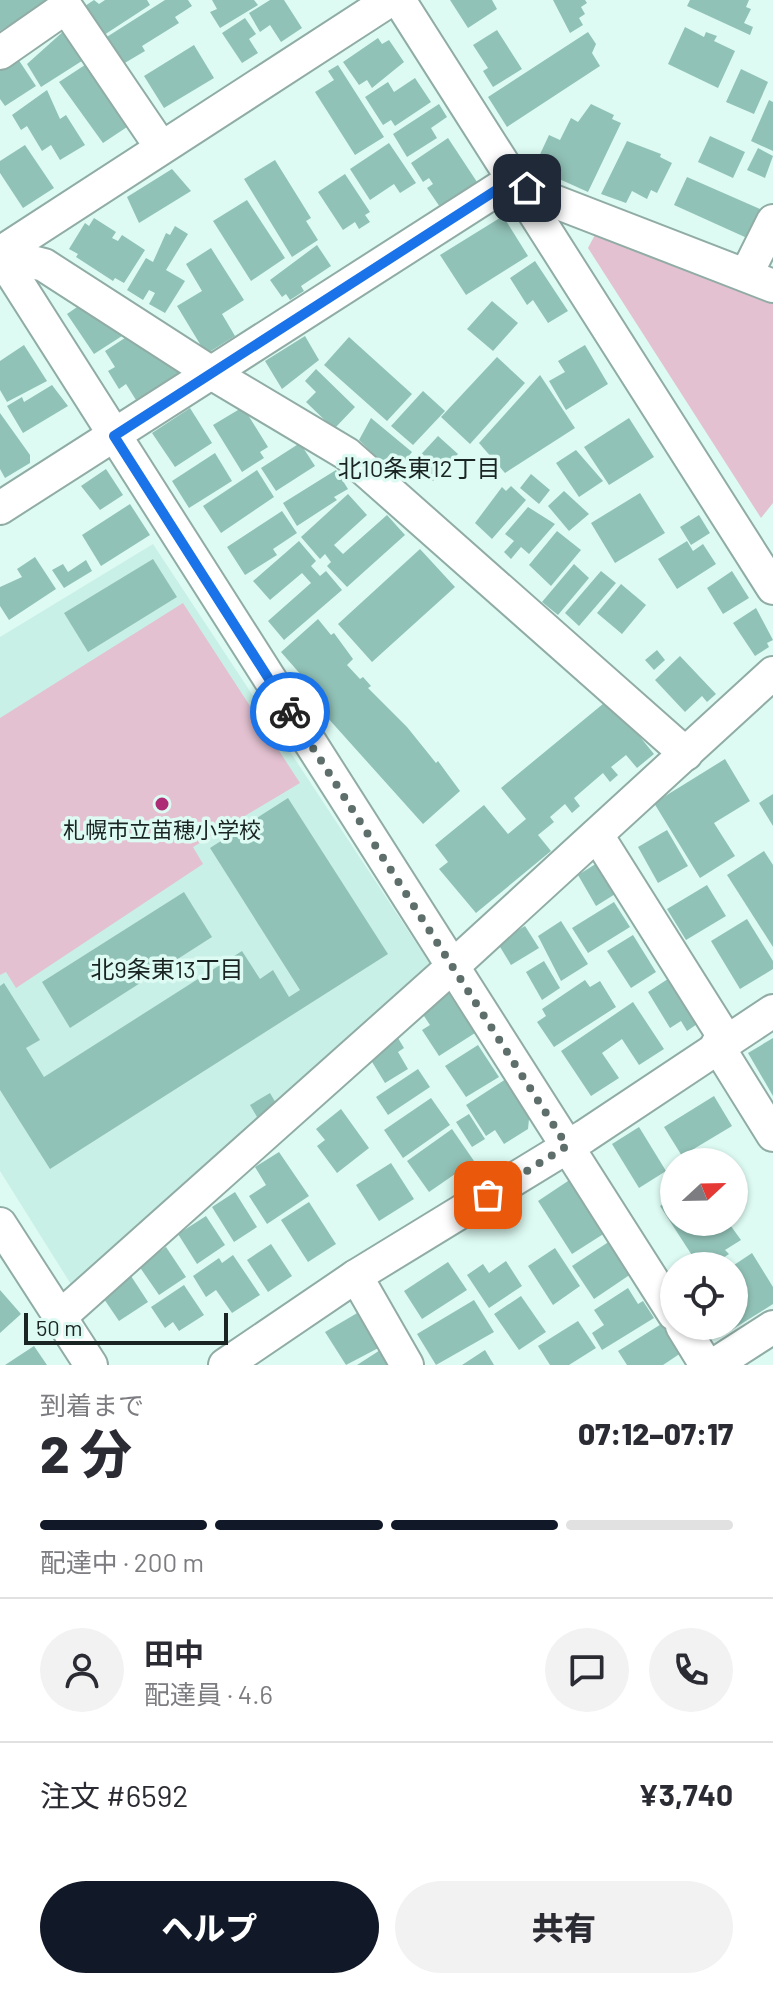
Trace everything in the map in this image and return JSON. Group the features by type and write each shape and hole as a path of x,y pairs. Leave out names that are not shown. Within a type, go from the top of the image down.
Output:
{"street":[{"path":"0,254 390,0"},
{"path":"399,0 773,588"},
{"path":"0,53 66,7 161,147"},
{"path":"512,180 543,197 760,280 773,221"},
{"path":"0,508 512,180"},
{"path":"0,254 44,265 213,374 347,454 686,754"},
{"path":"0,254 660,1292"},
{"path":"61,1316 452,967 773,673"},
{"path":"597,835 773,1135"},
{"path":"225,1365 356,1276 567,1146 773,1011"},
{"path":"0,1224 91,1365"},
{"path":"356,1276 407,1365"},
{"path":"714,1365 773,1327"},
{"path":"691,1340 706,1365"}],"shaded area":[{"path":"597,231 773,301 773,503 761,518 588,248"},
{"name":"札幌市立苗穂小学校","path":"153,544 434,970 72,1286 0,1171 0,637"},
{"path":"183,603 300,783 193,847 203,864 16,988 6,972 0,975 0,718"}],"building":[{"path":"0,0 48,0 0,31"},
{"path":"94,0 99,4 105,0 147,0 150,5 104,35 102,31 98,33 82,8"},
{"path":"165,0 188,0 192,6 175,17 179,23 142,46 145,51 123,64 102,40"},
{"path":"212,0 254,0 258,5 220,28 210,12 217,9"},
{"path":"270,0 284,0 302,28 281,42 270,25 260,32 249,13"},
{"path":"450,0 492,0 497,9 468,28"},
{"path":"553,0 585,0 587,3 581,7 585,14 579,18 583,25 570,33"},
{"path":"690,0 749,0 746,7 751,9 744,23 753,27 750,35 687,6"},
{"path":"245,18 256,34 249,39 258,53 242,63 222,33"},
{"path":"685,27 704,37 706,32 717,36 714,41 735,51 718,88 668,64"},
{"path":"66,29 85,59 41,87 27,64"},
{"path":"497,30 522,69 493,87 483,71 488,68 473,45"},
{"path":"588,32 596,44 592,53 600,66 507,127 488,97"},
{"path":"378,38 382,44 389,40 404,62 372,88 367,80 359,85 343,62"},
{"path":"194,45 214,78 164,108 144,76"},
{"path":"18,59 36,86 5,106 0,99 0,70"},
{"path":"91,61 133,123 103,143 59,82"},
{"path":"338,65 384,137 355,155 315,92 334,80 328,71"},
{"path":"741,69 768,82 754,114 726,102"},
{"path":"415,78 431,102 395,126 391,120 383,125 365,97 388,82 394,92"},
{"path":"47,90 60,119 66,115 85,145 60,160 51,145 42,151 27,126 21,130 12,115"},
{"path":"769,100 773,102 773,151 751,141"},
{"path":"439,104 447,117 431,128 437,138 407,157 393,134"},
{"path":"591,104 614,115 612,119 621,123 588,192 548,174 550,169 536,163 549,135 560,140 571,118 578,122"},
{"path":"710,136 745,152 733,178 698,162"},
{"path":"448,138 477,182 440,207 427,188 433,184 429,178 423,182 411,163"},
{"path":"627,141 661,154 660,157 672,163 657,193 651,190 647,199 632,191 626,203 601,194"},
{"path":"389,143 416,183 400,193 394,184 370,200 350,169"},
{"path":"25,145 54,188 23,208 0,173 0,161"},
{"path":"758,148 773,156 765,178 747,170"},
{"path":"275,160 311,218 306,221 318,240 292,257 244,179"},
{"path":"172,169 191,191 139,223 127,197"},
{"path":"345,174 370,212 365,215 370,222 359,229 355,222 343,230 318,192"},
{"path":"687,177 760,209 747,238 674,205"},
{"path":"247,200 285,258 251,281 213,221"},
{"path":"503,216 528,256 466,295 440,255"},
{"path":"94,218 116,232 112,238 118,241 122,235 145,250 124,283 115,278 113,281 69,249 85,223 89,226"},
{"path":"175,226 188,234 166,270 185,281 165,313 149,304 155,293 149,290 143,300 127,290 146,258 153,262 166,233 170,235"},
{"path":"317,245 331,266 301,286 304,291 290,300 286,294 282,297 270,280"},
{"path":"211,248 244,300 222,314 235,336 206,354 177,306 202,291 186,264"},
{"path":"535,261 568,311 548,323 533,300 527,305 510,278"},
{"path":"492,301 518,323 493,351 467,329"},
{"path":"83,303 114,323 122,336 94,354 67,314"},
{"path":"131,334 183,370 136,400 126,384 119,389 108,371 115,367 105,351"},
{"path":"305,336 319,360 282,389 265,361"},
{"path":"349,337 412,394 387,421 324,365"},
{"path":"24,345 47,381 7,402 0,390 0,361"},
{"path":"585,345 608,384 566,410 549,381 565,372 558,361"},
{"path":"497,357 525,383 470,444 441,417"},
{"path":"316,369 355,407 334,429 306,402 316,392 305,381"},
{"path":"540,375 575,428 505,473 479,443"},
{"path":"52,385 68,406 23,433 7,406 22,397 24,402"},
{"path":"423,391 445,411 413,445 391,426"},
{"path":"243,407 268,447 260,452 264,458 242,472 213,425"},
{"path":"190,408 212,443 175,467 152,433"},
{"path":"0,413 30,455 30,463 5,478 0,469"},
{"path":"371,418 412,452 394,474 359,440"},
{"path":"629,418 654,457 609,485 584,447"},
{"path":"438,436 458,454 433,481 413,463"},
{"path":"300,443 315,466 276,491 261,468"},
{"path":"576,450 603,481 579,497 556,463"},
{"path":"215,453 232,481 189,508 172,481"},
{"path":"106,469 123,495 100,510 81,486"},
{"path":"257,470 274,497 221,533 203,506"},
{"path":"336,470 348,489 334,497 337,500 297,526 283,503"},
{"path":"531,474 550,490 539,504 520,488"},
{"path":"511,486 526,500 492,539 475,523 502,487 506,491"},
{"path":"564,491 589,514 569,531 548,506"},
{"path":"640,493 665,533 615,563 591,523"},
{"path":"348,494 367,515 334,545 343,554 387,515 405,535 347,587 327,566 331,562 325,554 320,559 301,537"},
{"path":"130,504 150,535 101,566 82,535"},
{"path":"528,507 555,524 529,554 521,547 511,559 504,552 514,541 505,534"},
{"path":"282,511 297,533 273,549 277,555 245,575 227,547"},
{"path":"699,515 710,533 691,545 680,527"},
{"path":"557,531 581,550 551,586 529,565"},
{"path":"299,541 316,561 311,566 320,576 326,571 342,590 284,640 268,621 311,583 302,573 270,600 253,581"},
{"path":"687,541 693,551 703,544 716,564 677,589 658,559"},
{"path":"420,549 455,587 372,662 338,624"},
{"path":"35,557 56,589 9,620 0,606 0,587 22,577 17,569"},
{"path":"153,559 177,597 88,652 64,613"},
{"path":"86,560 92,571 64,588 52,570 63,564 68,572"},
{"path":"574,564 589,578 558,615 542,602"},
{"path":"601,571 616,583 579,626 565,613"},
{"path":"732,571 749,598 723,614 707,588"},
{"path":"621,584 646,605 622,634 597,613"},
{"path":"756,608 773,640 767,643 769,647 755,656 733,623"},
{"path":"318,619 331,635 334,633 353,659 347,665 360,679 363,677 371,686 368,688 407,727 436,763 438,761 460,791 423,824 309,697 315,691 281,652"},
{"path":"657,650 665,660 654,670 645,660"},
{"path":"680,656 716,694 707,702 702,696 685,712 655,680"},
{"path":"609,699 654,754 637,768 626,755 611,767 618,775 610,782 603,773 574,798 580,806 572,813 565,804 550,817 554,822 538,835 551,851 476,913 439,869 448,862 435,845 484,805 508,834 526,819 501,788"},
{"path":"725,759 750,801 714,823 735,856 700,878 654,803"},
{"path":"773,794 773,826 759,803"},
{"path":"288,798 388,954 50,1169 0,1090 0,986 4,983 40,1040 26,1048 44,1077 242,951 260,979 273,970 289,997 300,990 210,848"},
{"path":"667,830 688,866 658,883 638,847"},
{"path":"764,851 773,865 773,947 727,875"},
{"path":"602,860 620,891 596,906 578,875"},
{"path":"707,885 726,916 686,940 667,909"},
{"path":"184,892 212,937 70,1028 42,982"},
{"path":"614,902 630,927 588,953 572,928"},
{"path":"747,919 773,961 773,969 740,989 711,941"},
{"path":"561,921 588,964 561,981 538,936"},
{"path":"525,926 539,948 511,965 497,942"},
{"path":"633,935 656,972 631,988 607,951"},
{"path":"544,961 560,988 542,1000 526,972"},
{"path":"674,975 703,1020 687,1031 681,1021 670,1028 648,992"},
{"path":"585,980 590,987 600,981 616,1007 554,1047 537,1022 546,1016 542,1009"},
{"path":"448,992 475,1033 439,1056 422,1030 430,1025 420,1010"},
{"path":"633,1002 664,1049 639,1065 622,1039 602,1053 619,1078 591,1096 561,1051"},
{"path":"398,1038 404,1048 398,1052 408,1069 385,1083 369,1057"},
{"path":"773,1038 773,1096 748,1053"},
{"path":"478,1045 499,1077 466,1097 445,1066"},
{"path":"418,1069 430,1087 388,1115 376,1097"},
{"path":"509,1077 530,1109 528,1129 504,1144 495,1130 486,1136 466,1105"},
{"path":"270,1093 277,1105 257,1117 250,1105"},
{"path":"714,1096 732,1126 695,1148 677,1148 664,1127"},
{"path":"431,1098 450,1125 403,1158 384,1130"},
{"path":"341,1109 369,1148 337,1173 317,1146 325,1140 316,1129"},
{"path":"469,1114 485,1139 472,1147 456,1122"},
{"path":"639,1127 660,1161 660,1175 639,1188 612,1144"},
{"path":"452,1129 474,1161 429,1192 407,1161"},
{"path":"279,1152 309,1196 267,1224 249,1196 266,1185 255,1167"},
{"path":"391,1163 414,1199 379,1221 356,1185"},
{"path":"571,1179 605,1233 572,1254 538,1201"},
{"path":"235,1192 257,1227 234,1242 212,1207"},
{"path":"309,1202 336,1244 308,1262 281,1220"},
{"path":"206,1216 225,1245 197,1264 178,1234"},
{"path":"680,1236 738,1236 741,1240 725,1250 727,1252 690,1252"},
{"path":"610,1241 631,1274 594,1299 572,1266"},
{"path":"271,1244 292,1276 268,1292 247,1260"},
{"path":"166,1247 186,1277 159,1295 139,1266"},
{"path":"555,1248 580,1286 553,1305 528,1266"},
{"path":"752,1253 773,1287 773,1304 748,1320 748,1256"},
{"path":"233,1255 260,1295 232,1313 216,1290 206,1297 193,1276 219,1258 222,1263"},
{"path":"506,1261 522,1286 489,1308 467,1275 483,1264 489,1273"},
{"path":"448,1262 467,1290 422,1319 404,1291"},
{"path":"131,1276 148,1302 119,1321 102,1296"},
{"path":"184,1285 204,1315 179,1331 173,1322 165,1328 151,1307"},
{"path":"628,1288 638,1304 643,1301 654,1318 602,1350 592,1333 604,1325 594,1310"},
{"path":"0,1290 21,1314 0,1333"},
{"path":"521,1296 546,1332 519,1350 494,1314"},
{"path":"474,1300 494,1332 436,1365 417,1334"},
{"path":"364,1309 386,1344 346,1365 325,1332"},
{"path":"578,1321 596,1348 569,1365 550,1365 538,1346"},
{"path":"660,1325 660,1340 673,1340 681,1353 663,1365 627,1365 618,1351"},
{"path":"388,1345 401,1365 357,1365"},
{"path":"34,1346 47,1365 5,1365"},
{"path":"485,1350 494,1365 462,1365"}],"way so far":[{"path":"290,712 567,1146 488,1195"}],"place":[{"name":"札幌市立苗穂小学校","path":"162,804"}],"district":[{"name":"北10条東12丁目","path":"419,469"},
{"name":"北9条東13丁目","path":"167,970"}],"route":[{"path":"290,712 114,436 512,180 527,188"}]}
